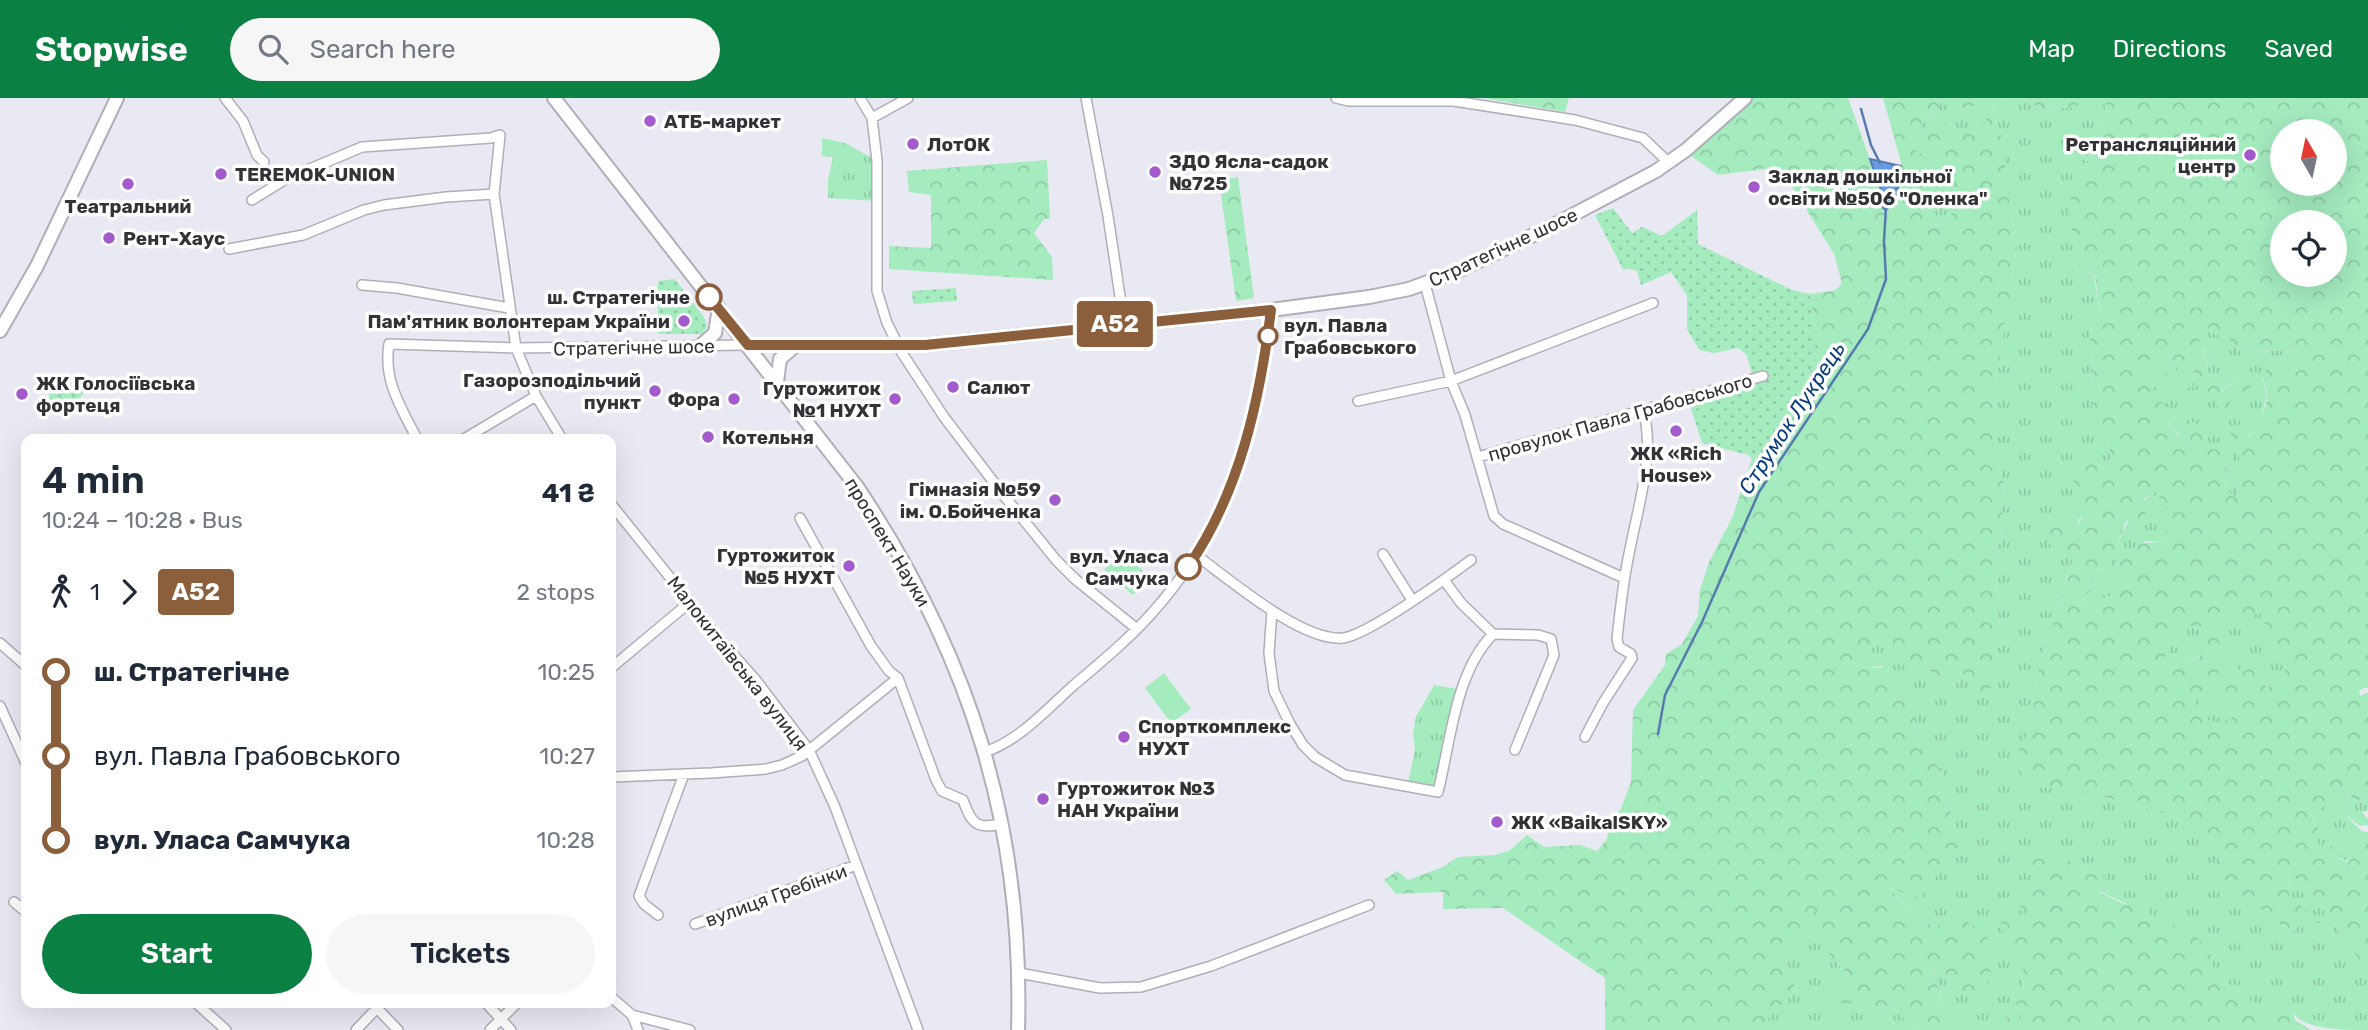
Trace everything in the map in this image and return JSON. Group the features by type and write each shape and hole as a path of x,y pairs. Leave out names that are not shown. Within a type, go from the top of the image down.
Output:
{"main road":[{"path":"0,331 37,266 117,98"},
{"name":"проспект Науки","path":"554,98 858,488 899,553 934,619 957,670 985,752 1002,824 1016,916 1018,1030"},
{"name":"Стратегічне шосе","path":"748,345 899,346 1271,310 1369,297 1425,284 1546,229 1669,163 1745,98"},
{"path":"699,347 715,333 719,308"},
{"path":"777,382 780,359 796,345"}],"street":[{"path":"225,98 243,121 257,155 264,162"},
{"path":"860,98 872,118 877,160 877,291 887,323 919,382 1005,498 1075,579 1137,629"},
{"path":"872,118 908,98"},
{"path":"1086,98 1124,323"},
{"path":"1336,98 1349,101 1454,101 1576,120 1643,138 1669,163"},
{"path":"252,200 286,179 362,147 491,138 500,135 494,194 516,348 536,396 559,434"},
{"path":"229,249 303,235 364,210 384,205 494,194"},
{"path":"1425,284 1451,381 1478,457 1494,516 1503,524 1625,578"},
{"path":"362,285 397,288 509,308"},
{"path":"1358,401 1451,381 1653,303"},
{"path":"985,752 1013,739 1137,629 1196,555 1235,474 1255,411 1271,310"},
{"name":"Стратегічне шосе","path":"415,434 390,382 386,362 389,344 516,348 748,345"},
{"name":"провулок Павла Грабовського","path":"1478,457 1763,376"},
{"path":"472,434 536,396"},
{"path":"1585,737 1632,657 1617,644 1647,446 1643,410"},
{"name":"Малокитаївська вулиця","path":"616,511 755,679 809,750 831,798 918,1030"},
{"path":"800,518 872,646 889,671 898,678 942,791 963,800 971,818 978,824 985,827 1002,824"},
{"path":"1196,555 1272,611 1321,636 1347,638 1358,634 1444,580 1471,560"},
{"path":"1383,555 1412,600"},
{"path":"1444,580 1461,603 1493,634 1538,635 1552,639 1555,649 1515,750"},
{"path":"616,664 690,602"},
{"path":"1272,611 1269,653 1275,691 1303,745 1315,757 1345,775 1438,792 1459,696 1475,656 1493,634"},
{"path":"0,643 21,662"},
{"path":"616,777 766,769 793,760 898,678"},
{"path":"0,706 21,752"},
{"path":"658,915 644,904 639,896 684,774"},
{"name":"вулиця Гребінки","path":"695,924 856,865"},
{"path":"14,902 21,908"},
{"path":"1019,973 1100,988 1141,986 1211,966 1370,905"},
{"path":"616,1001 632,1015 690,1030"},
{"path":"202,1008 226,1030"},
{"path":"356,1030 373,1008"},
{"path":"378,1008 398,1030"},
{"path":"491,1008 511,1030"},
{"path":"490,1030 512,1008"},
{"path":"632,1015 638,1030"}],"green space":[{"path":"1483,98 1569,98 1565,112"},
{"path":"1752,98 1848,98 1883,196 1883,208 1896,201 1901,162 1883,98 1941,98 1939,112 1921,113 1922,125 1911,137 1915,150 1925,156 1925,175 1937,181 1953,200 1939,206 1925,225 1942,224 1963,202 1972,198 1946,183 1922,133 1942,121 1970,134 1987,118 1975,106 1960,109 1952,98 2005,98 1992,108 2001,133 2012,223 2018,239 1995,389 1994,439 2005,488 1997,564 1999,632 1993,686 1981,693 1962,672 1955,685 1877,641 1863,655 1866,668 1890,667 1890,684 1913,710 1915,730 1943,775 1952,819 1959,836 1957,848 1942,848 1941,869 1921,898 1890,888 1917,922 1939,926 1952,910 1987,936 1992,963 1982,1003 1957,993 1942,967 1932,966 1950,1030 1918,1030 1890,1007 1825,1002 1847,975 1829,954 1815,910 1799,940 1784,953 1796,990 1760,1027 1762,1030 1605,1030 1605,978 1503,908 1443,909 1443,892 1396,894 1384,880 1397,871 1408,880 1443,867 1458,857 1495,855 1509,851 1527,835 1544,847 1580,845 1597,851 1607,839 1610,821 1620,811 1631,782 1633,710 1665,665 1666,654 1682,644 1698,616 1700,590 1709,562 1732,518 1752,459 1780,430 1819,354 1810,294 1836,290 1842,283 1834,254 1780,167 1718,175 1690,155"},
{"path":"1941,98 1952,98 1960,109 1975,106 1987,118 1970,134 1942,121 1941,169 1946,183 1973,198 1963,202 1942,224 1923,225 1939,206 1953,200 1937,181 1925,175 1925,156 1915,150 1911,136 1922,125 1921,113 1939,112"},
{"path":"2005,98 2023,98 2041,109 2075,107 2085,98 2106,98 2105,113 2082,159 2100,165 2081,274 2094,275 2100,315 2089,331 2093,375 2089,399 2106,431 2111,462 2102,473 2093,458 2074,555 2039,668 2033,698 2035,717 2015,759 2036,787 2071,788 2172,815 2212,836 2220,858 2209,869 2301,923 2319,923 2289,897 2290,875 2306,884 2368,970 2368,1030 2314,1025 2304,1022 2292,1011 2257,1019 2240,1004 2236,988 2215,976 2210,949 2195,936 2099,891 2105,879 2090,867 2079,868 2038,840 2027,913 2000,920 2022,959 2024,996 2021,1019 2006,1017 2012,1030 1950,1030 1932,965 1942,967 1957,993 1939,926 1917,922 1889,886 1959,836 1952,819 1943,775 1915,730 1913,710 1890,684 1882,666 1865,668 1863,654 1877,641 1955,685 1962,672 1999,632 1997,564 2005,488 1993,439 1995,389 2018,239 2012,223 2001,133 1992,108"},
{"path":"2023,98 2085,98 2076,107 2041,109"},
{"path":"2106,98 2368,98 2368,687 2359,690 2360,696 2368,692 2368,800 2355,801 2351,796 2344,801 2345,807 2321,807 2319,812 2311,814 2318,827 2318,844 2331,846 2338,852 2338,857 2349,863 2351,856 2348,846 2365,834 2368,835 2368,970 2306,884 2290,876 2289,896 2320,923 2301,923 2292,933 2208,870 2219,858 2210,850 2212,836 2172,815 2071,788 2036,787 2021,773 2015,758 2035,717 2033,698 2039,668 2074,556 2061,559 2045,537 2059,518 2077,529 2081,518 2072,506 2074,477 2093,457 2102,472 2111,462 2106,431 2089,399 2093,375 2089,331 2100,315 2095,275 2081,274 2070,220 2071,187 2099,172 2100,165 2082,159 2105,113","holes":["2195,305 2211,332 2229,339 2239,351 2304,350 2299,360 2267,368 2264,377 2267,391 2265,406 2249,437 2238,425 2230,433 2233,444 2239,447 2236,496 2225,490 2227,462 2232,460 2233,455 2205,444 2205,437 2212,438 2215,431 2191,421 2180,436 2168,424 2178,414 2159,400 2150,398 2151,389 2157,386 2155,370 2161,360 2168,379 2180,378 2182,388 2193,388 2191,378 2176,370 2174,361 2189,362 2194,374 2217,406 2228,408 2235,396 2248,392 2257,371 2238,376 2222,391 2216,385 2198,338 2201,327","2157,491 2161,502 2168,504 2163,521 2169,542 2147,543 2134,547 2123,556 2120,564 2115,579 2118,592 2087,606 2078,601 2095,587 2094,576 2098,568 2108,569 2126,521 2143,525 2147,508 2144,499","2226,600 2238,627 2247,635 2255,629 2253,614 2263,614 2268,648 2273,660 2284,665 2286,683 2276,675 2268,689 2250,662 2240,671 2230,658 2224,698 2237,715 2220,723 2205,719 2193,701 2220,691 2218,670 2207,663 2210,657 2220,660 2224,653 2217,637 2205,636 2194,650 2201,656 2168,669 2163,662 2181,626 2202,626 2223,620"]},
{"path":"822,138 845,143 877,161 878,201 828,198 828,180 833,157 822,156"},
{"path":"1047,160 1050,219 1044,219 1034,233 1052,257 1053,280 889,269 889,246 931,248 931,195 909,192 907,171"},
{"path":"1238,177 1254,298 1236,301 1219,180"},
{"path":"1613,208 1632,233 1642,227 1662,236 1697,210 1698,244 1792,290 1810,294 1819,354 1780,430 1752,459 1748,455 1702,443 1689,402 1754,382 1747,355 1738,348 1714,353 1699,350 1687,329 1687,295 1671,272 1641,285 1637,271 1626,268 1624,271 1595,215"},
{"path":"675,279 704,317 707,327 702,334 658,334 658,281"},
{"path":"956,288 957,301 913,304 912,291"},
{"path":"2193,301 2211,332 2229,339 2239,351 2305,350 2300,360 2263,378 2267,395 2260,422 2239,447 2236,497 2225,490 2227,461 2205,445 2205,437 2214,431 2181,436 2168,424 2177,415 2150,399 2150,389 2157,386 2155,370 2161,359 2192,388 2176,370 2174,360 2189,362 2200,381 2217,393 2231,399 2240,392 2238,376 2221,391 2210,380 2204,350 2198,338"},
{"path":"61,380 84,391 74,410 69,412 47,401 56,382"},
{"path":"2157,491 2169,504 2169,542 2146,541 2121,562 2118,592 2087,606 2077,600 2095,587 2094,576 2098,568 2108,569 2132,515"},
{"path":"1121,551 1150,577 1133,595 1104,570"},
{"path":"2226,599 2238,627 2253,614 2263,613 2268,648 2285,665 2286,685 2269,690 2250,663 2240,672 2230,659 2237,715 2220,724 2205,719 2193,701 2209,657 2202,655 2168,669 2163,662 2181,626 2202,626"},
{"path":"1164,673 1191,709 1171,723 1145,688"},
{"path":"1434,685 1458,689 1437,789 1408,783 1415,750 1413,734 1416,717"},
{"path":"2352,796 2355,801 2368,800 2368,811 2362,812 2368,819 2368,825 2360,826 2344,814 2362,831 2368,832 2368,835 2365,835 2351,856 2350,863 2317,844 2318,827 2311,813 2319,812 2320,807 2344,801"},
{"path":"2038,840 2079,868 2090,867 2106,878 2099,892 2124,904 2143,902 2151,915 2195,936 2210,949 2215,976 2236,988 2240,1004 2253,1000 2257,1019 2292,1010 2295,1020 2311,1030 2012,1030 2006,1017 2021,1018 2015,1000 2024,996 2022,960 2010,950 2000,920 2027,913 2010,897 2013,887 2034,880 2022,856"},
{"path":"1815,909 1829,954 1847,975 1826,1001 1890,1007 1918,1030 1762,1030 1759,1027 1796,990 1784,953 1799,940"}],"water":[{"path":"1870,159 1901,166 1896,201 1886,210 1883,208 1883,196"}],"waterway":[{"name":"Струмок Лукрець","path":"1861,109 1871,145 1880,163"},
{"name":"Струмок Лукрець","path":"1658,734 1665,695 1702,622 1759,492 1868,329 1886,279 1886,207"}],"bus line":[{"name":"А52","path":"709,297 748,345 925,345 1271,310 1255,411 1235,474 1202,546 1188,567"}],"place":[{"name":"АТБ-маркет","path":"650,121"},
{"name":"ЛотОК","path":"913,144"},
{"name":"Ретрансляційний центр","path":"2250,155"},
{"name":"ЗДО Ясла-садок №725","path":"1155,172"},
{"name":"TEREMOK-UNION","path":"221,174"},
{"name":"Театральний","path":"128,184"},
{"name":"Заклад дошкільної освіти №506 \"Оленка\"","path":"1754,187"},
{"name":"Рент-Хаус","path":"109,238"},
{"name":"ш. Стратегічне","path":"709,297"},
{"name":"Пам'ятник волонтерам України","path":"684,321"},
{"name":"вул. Павла Грабовського","path":"1268,336"},
{"name":"Салют","path":"953,387"},
{"name":"Газорозподільчий пункт","path":"655,391"},
{"name":"ЖК Голосіївська фортеця","path":"22,394"},
{"name":"Фора","path":"734,399"},
{"name":"Гуртожиток №1 НУХТ","path":"895,399"},
{"name":"ЖК «Rich House»","path":"1676,431"},
{"name":"Котельня","path":"708,437"},
{"name":"Гімназія №59 ім. О.Бойченка","path":"1055,500"},
{"name":"Гуртожиток №5 НУХТ","path":"849,566"},
{"name":"вул. Уласа Самчука","path":"1188,567"},
{"name":"Спорткомплекс НУХТ","path":"1124,737"},
{"name":"Гуртожиток №3 НАН України","path":"1043,799"},
{"name":"ЖК «BaikalSKY»","path":"1497,822"}]}
